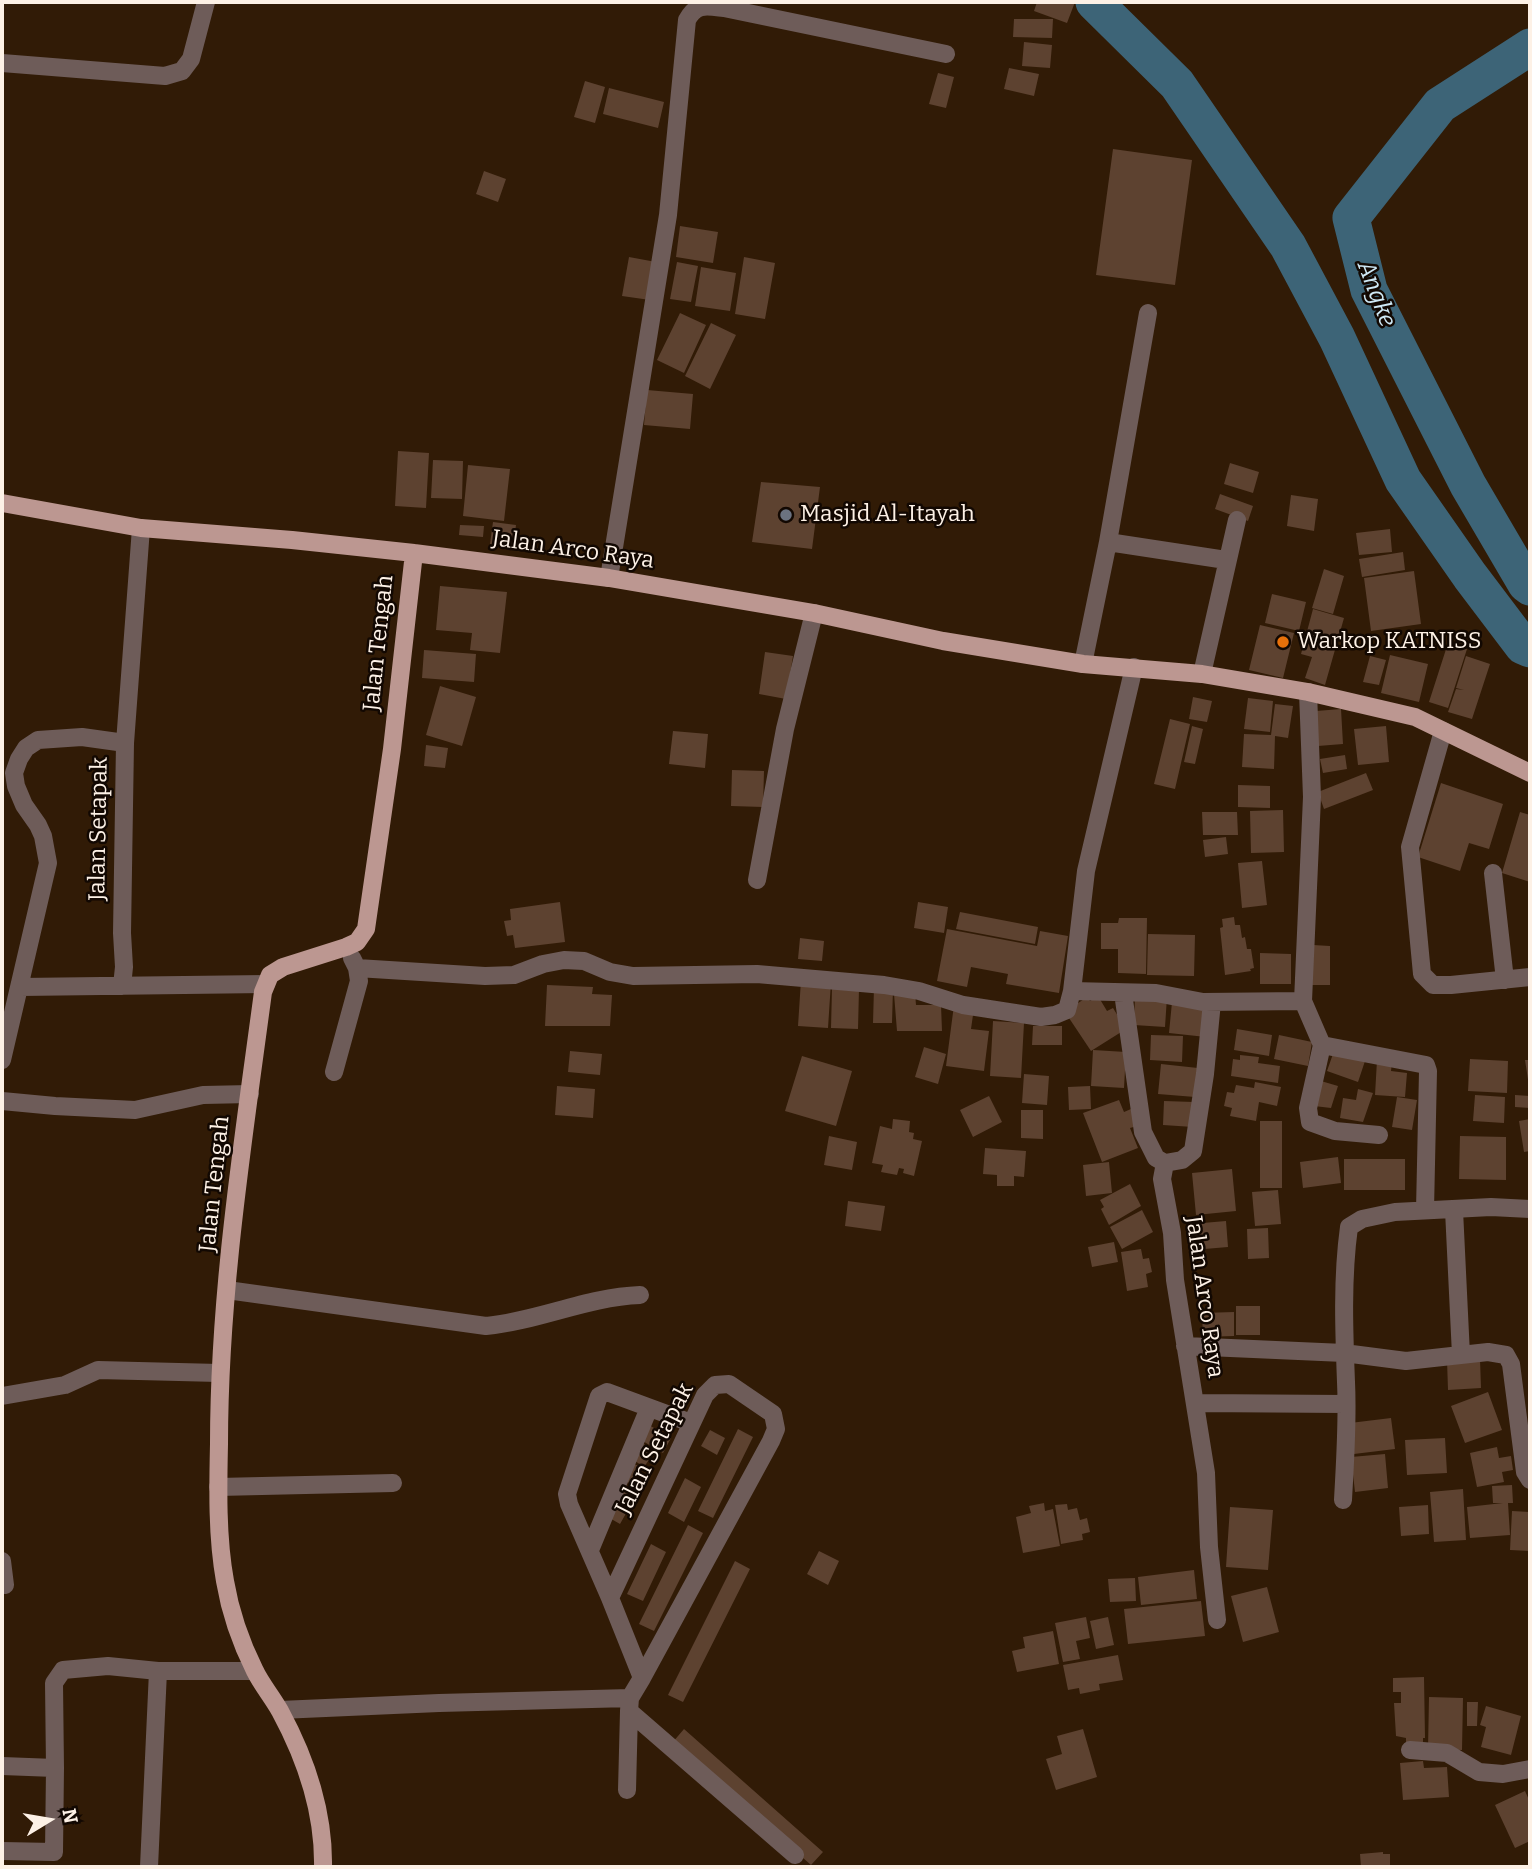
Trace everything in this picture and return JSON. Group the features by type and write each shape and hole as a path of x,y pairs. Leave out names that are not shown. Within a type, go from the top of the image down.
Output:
{"main road":[{"name":"Jalan Arco Raya","path":"2,503 141,528 414,553 609,578 814,613 943,641 1083,663 1202,674 1308,692 1415,717 1530,773"},
{"name":"Jalan Tengah","path":"346,947 357,942 366,929 392,749 414,553"},
{"path":"266,984 270,975 283,967 346,947"},
{"name":"Jalan Tengah","path":"266,984 250,1094 219,1373 218,1487 224,1577 229,1604 255,1671 280,1710 301,1756 318,1807 323,1867"}],"street":[{"path":"2,63 165,76 182,71 191,59 206,2"},
{"path":"609,578 668,215 687,20 692,10 702,5 724,8 946,54"},
{"path":"1083,663 1108,542 1148,313"},
{"path":"1202,674 1237,520"},
{"name":"Jalan Setapak","path":"122,986 125,743 141,528"},
{"path":"1108,542 1226,561"},
{"path":"757,880 785,729 814,613"},
{"path":"357,968 485,976 514,975 543,964 584,961 610,972 633,976 757,974 884,985 919,991 963,1005 1041,1017 1055,1015 1067,1010 1072,991 1086,871 1134,667"},
{"path":"1308,692 1312,797 1303,1001 1322,1045 1308,1108 1310,1122 1335,1131 1379,1135"},
{"path":"1443,731 1410,847 1422,974 1433,985 1530,976"},
{"path":"2,1060 7,1016 20,987 48,863 43,836 16,786 14,773 19,759 26,748 38,740 82,737 125,743"},
{"path":"1493,873 1505,979"},
{"path":"334,1072 359,981 357,968 346,947"},
{"path":"20,987 266,984"},
{"path":"1072,991 1171,994 1203,1002 1303,1001"},
{"path":"1123,993 1143,1132 1156,1158 1165,1163 1182,1160 1193,1151 1205,1074 1212,1002"},
{"path":"1322,1045 1426,1065 1429,1071 1425,1210"},
{"path":"2,1101 135,1110 203,1095 250,1094"},
{"name":"Jalan Arco Raya","path":"1165,1163 1162,1179 1172,1233 1175,1280 1206,1473 1209,1547 1217,1620"},
{"path":"1343,1500 1346,1251 1349,1227 1362,1219 1379,1214 1490,1206 1530,1209"},
{"path":"1454,1210 1461,1355"},
{"path":"227,1290 486,1326 596,1301 640,1295"},
{"path":"1185,1346 1344,1353 1406,1362 1498,1352 1506,1355 1511,1364 1525,1472 1530,1480"},
{"path":"2,1396 65,1385 98,1370 219,1373"},
{"name":"Jalan Setapak","path":"610,1598 705,1395 715,1385 729,1384 773,1414 776,1429 629,1704"},
{"path":"642,1678 567,1494 599,1396 607,1392 691,1423"},
{"path":"1195,1403 1346,1404"},
{"path":"590,1550 649,1408"},
{"path":"218,1487 393,1483"},
{"path":"2,1561 5,1584"},
{"path":"2,1851 54,1860 54,1683 63,1670 108,1666 158,1671 255,1671"},
{"path":"149,1867 158,1671"},
{"path":"280,1710 439,1703 629,1704 795,1855"},
{"path":"627,1790 629,1704"},
{"path":"1410,1750 1447,1753 1479,1772 1503,1774 1530,1769"},
{"path":"2,1766 55,1768"}],"building":[{"path":"1037,2 1075,2 1067,23 1034,11"},
{"path":"1014,19 1053,19 1052,38 1013,37"},
{"path":"1024,42 1052,45 1050,68 1022,66"},
{"path":"1009,68 1039,74 1034,96 1004,89"},
{"path":"938,73 954,77 946,108 929,104"},
{"path":"585,81 605,87 595,123 574,117"},
{"path":"609,88 664,102 658,128 603,114"},
{"path":"1113,149 1192,160 1175,285 1096,275"},
{"path":"484,171 506,179 498,202 476,194"},
{"path":"680,226 718,232 713,263 676,257"},
{"path":"629,257 656,262 650,300 622,296"},
{"path":"744,257 775,263 765,319 735,314"},
{"path":"677,262 698,266 691,302 670,299"},
{"path":"701,267 736,273 730,311 695,306"},
{"path":"680,313 706,325 684,373 657,360"},
{"path":"711,323 736,335 710,389 685,376"},
{"path":"647,390 693,394 690,429 644,425"},
{"path":"398,451 429,453 426,508 395,506"},
{"path":"433,460 463,461 462,499 431,498"},
{"path":"1230,463 1259,472 1253,493 1224,484"},
{"path":"468,465 510,469 504,521 463,516"},
{"name":"Masjid Al-Itayah","path":"761,482 820,487 812,549 752,542"},
{"path":"1220,494 1253,506 1248,521 1215,509"},
{"path":"1291,495 1318,499 1314,531 1287,526"},
{"path":"493,522 516,525 513,547 490,544"},
{"path":"460,525 484,526 483,537 459,535"},
{"path":"1390,529 1392,552 1359,555 1356,533"},
{"path":"1403,552 1405,570 1362,577 1359,559"},
{"path":"1324,569 1344,576 1333,614 1312,608"},
{"path":"1414,571 1421,624 1371,631 1364,578"},
{"path":"440,586 507,592 500,653 470,650 472,633 436,630"},
{"path":"1272,594 1306,602 1299,631 1265,623"},
{"path":"1313,609 1344,618 1325,685 1305,678 1312,657 1301,654"},
{"path":"1260,625 1294,633 1283,678 1249,670"},
{"path":"1448,643 1467,649 1448,708 1429,702"},
{"path":"424,650 476,654 474,682 422,678"},
{"path":"765,652 793,656 786,699 759,694"},
{"path":"1390,655 1428,664 1419,702 1381,693"},
{"path":"1370,656 1386,660 1379,685 1363,682"},
{"path":"1466,656 1490,664 1472,719 1448,712 1456,689 1464,690 1456,688"},
{"path":"440,686 476,697 462,746 426,735"},
{"path":"1193,697 1212,701 1207,722 1189,719"},
{"path":"1248,698 1273,701 1270,732 1244,729"},
{"path":"1275,704 1293,706 1288,738 1275,736 1274,769 1242,767 1244,734 1271,735"},
{"path":"1341,709 1343,744 1318,746 1316,711"},
{"path":"1170,719 1190,724 1175,789 1154,784"},
{"path":"1192,726 1203,729 1195,764 1184,762"},
{"path":"1386,726 1389,762 1358,765 1354,729"},
{"path":"673,731 708,734 705,768 669,764"},
{"path":"426,745 448,748 445,768 424,766"},
{"path":"1345,755 1347,769 1323,773 1320,759"},
{"path":"732,770 764,771 763,807 731,806"},
{"path":"1366,773 1373,790 1324,809 1318,792"},
{"path":"1441,783 1503,804 1489,849 1469,843 1460,871 1418,857"},
{"path":"1238,785 1270,786 1270,808 1238,807"},
{"path":"1283,810 1284,852 1251,853 1250,811"},
{"path":"1202,812 1237,812 1238,835 1203,835"},
{"path":"1520,812 1530,815 1530,882 1502,873"},
{"path":"1226,837 1228,854 1205,857 1203,840"},
{"path":"1262,861 1267,905 1242,908 1238,863"},
{"path":"560,902 565,942 515,948 513,935 507,936 504,921 511,920 510,909"},
{"path":"918,902 948,907 944,933 914,928"},
{"path":"960,912 1038,927 1035,944 956,929"},
{"path":"1234,917 1235,925 1240,925 1242,938 1245,937 1247,949 1251,949 1254,968 1250,969 1251,971 1225,975 1220,928 1223,927 1222,919"},
{"path":"1119,918 1147,918 1146,974 1118,973 1118,949 1101,949 1101,923 1118,923"},
{"path":"947,929 1037,946 1040,931 1068,936 1059,993 1006,984 1008,974 971,967 967,987 937,981"},
{"path":"1148,934 1195,935 1194,976 1147,975"},
{"path":"800,938 824,941 822,961 798,959"},
{"path":"1313,945 1330,946 1330,985 1312,985"},
{"path":"1260,953 1291,954 1291,984 1260,984"},
{"path":"801,980 831,982 828,1028 798,1026"},
{"path":"547,985 593,987 592,994 612,995 610,1026 545,1026"},
{"path":"874,987 893,988 892,1023 873,1023"},
{"path":"832,988 859,989 858,1029 831,1028"},
{"path":"915,993 916,1005 941,1005 942,1031 897,1031 894,994"},
{"path":"1135,995 1167,997 1165,1027 1134,1025"},
{"path":"1098,996 1107,1011 1113,1008 1126,1029 1091,1051 1065,1012 1087,997 1090,1001"},
{"path":"1172,1002 1209,1006 1206,1037 1169,1033"},
{"path":"954,1005 974,1008 971,1029 989,1031 984,1071 946,1066"},
{"path":"993,1021 1024,1023 1021,1078 990,1076"},
{"path":"1033,1026 1062,1026 1062,1045 1032,1045"},
{"path":"1237,1029 1272,1035 1269,1056 1234,1050"},
{"path":"1151,1035 1183,1036 1182,1062 1150,1060"},
{"path":"1279,1035 1312,1042 1308,1066 1274,1059"},
{"path":"924,1047 946,1054 938,1084 915,1077"},
{"path":"1093,1050 1126,1052 1124,1088 1091,1086"},
{"path":"570,1051 602,1054 600,1075 568,1072"},
{"path":"1334,1051 1365,1061 1358,1082 1327,1071"},
{"path":"1240,1055 1259,1057 1258,1063 1280,1066 1278,1083 1231,1076 1233,1059 1240,1060"},
{"path":"802,1056 852,1071 836,1126 785,1111"},
{"path":"1470,1059 1508,1061 1507,1093 1468,1091"},
{"path":"1377,1060 1392,1062 1391,1071 1407,1073 1405,1097 1375,1095"},
{"path":"1525,1060 1530,1060 1530,1086 1529,1086"},
{"path":"1161,1064 1198,1068 1195,1097 1158,1094"},
{"path":"1024,1074 1049,1076 1047,1105 1022,1103"},
{"path":"1321,1081 1338,1086 1331,1108 1314,1106"},
{"path":"1255,1082 1281,1087 1277,1106 1259,1102 1256,1121 1230,1116 1232,1108 1224,1106 1227,1092 1234,1093 1236,1085 1254,1088"},
{"path":"557,1086 595,1089 593,1118 555,1115"},
{"path":"1090,1086 1091,1109 1069,1110 1068,1087"},
{"path":"1358,1089 1373,1093 1363,1122 1340,1118 1343,1098 1356,1100"},
{"path":"1475,1095 1505,1097 1504,1123 1473,1121"},
{"path":"1515,1095 1530,1096 1530,1108 1515,1107"},
{"path":"989,1096 1002,1122 973,1137 960,1110"},
{"path":"1397,1097 1417,1100 1412,1130 1392,1127"},
{"path":"1119,1100 1124,1112 1131,1109 1137,1126 1130,1128 1138,1148 1102,1162 1083,1113"},
{"path":"1164,1101 1194,1102 1193,1127 1163,1125"},
{"path":"1021,1110 1043,1110 1043,1139 1021,1138"},
{"path":"893,1119 910,1121 909,1132 914,1133 913,1139 922,1141 914,1176 903,1173 904,1169 899,1168 897,1175 881,1172 883,1165 872,1163 880,1126 892,1129"},
{"path":"1530,1119 1530,1151 1524,1152 1519,1121"},
{"path":"1260,1121 1282,1121 1282,1188 1260,1188"},
{"path":"829,1136 857,1142 852,1170 824,1165"},
{"path":"1460,1136 1506,1137 1506,1180 1459,1179"},
{"path":"985,1148 1026,1151 1024,1177 1014,1176 1014,1186 997,1186 997,1175 983,1174"},
{"path":"1338,1157 1341,1183 1303,1188 1300,1162"},
{"path":"1344,1159 1405,1159 1405,1190 1344,1190"},
{"path":"1109,1162 1112,1193 1086,1196 1083,1165"},
{"path":"1232,1169 1236,1211 1196,1215 1192,1173"},
{"path":"1130,1184 1141,1206 1109,1225 1101,1209 1104,1207 1100,1200"},
{"path":"1278,1190 1281,1224 1255,1226 1252,1192"},
{"path":"848,1201 885,1206 881,1231 845,1226"},
{"path":"1142,1210 1153,1232 1122,1249 1110,1227"},
{"path":"1226,1221 1228,1247 1193,1250 1191,1224"},
{"path":"1268,1228 1269,1258 1248,1259 1247,1229"},
{"path":"1114,1242 1118,1262 1092,1267 1088,1247"},
{"path":"1141,1249 1143,1259 1149,1258 1152,1272 1146,1274 1148,1287 1127,1291 1121,1252"},
{"path":"1236,1306 1260,1306 1260,1335 1236,1335"},
{"path":"1234,1312 1234,1336 1203,1337 1202,1313"},
{"path":"1480,1359 1481,1388 1448,1390 1447,1360"},
{"path":"1488,1392 1502,1430 1465,1443 1451,1406"},
{"path":"1391,1418 1395,1449 1354,1454 1350,1423"},
{"path":"649,1425 671,1438 663,1453 641,1440"},
{"path":"738,1429 753,1437 713,1518 698,1511"},
{"path":"710,1430 725,1438 717,1455 701,1446"},
{"path":"1445,1438 1447,1473 1407,1475 1405,1440"},
{"path":"642,1443 655,1451 644,1467 632,1459"},
{"path":"1497,1447 1499,1458 1511,1456 1513,1470 1502,1472 1504,1482 1477,1487 1470,1453"},
{"path":"1385,1454 1388,1488 1355,1492 1351,1457"},
{"path":"628,1462 642,1467 635,1485 622,1480"},
{"path":"685,1478 701,1487 684,1522 668,1513"},
{"path":"1512,1485 1513,1503 1508,1503 1510,1535 1470,1538 1467,1507 1503,1503 1493,1503 1492,1486"},
{"path":"623,1486 637,1494 620,1524 606,1516"},
{"path":"1463,1489 1466,1540 1434,1542 1430,1492"},
{"path":"1044,1503 1045,1511 1053,1509 1060,1546 1023,1553 1016,1517 1031,1513 1029,1506"},
{"path":"1067,1504 1068,1510 1077,1508 1080,1520 1087,1518 1090,1532 1082,1534 1083,1540 1061,1544 1055,1505"},
{"path":"1428,1505 1429,1534 1401,1536 1399,1507"},
{"path":"1230,1507 1273,1510 1268,1570 1226,1567"},
{"path":"1512,1511 1530,1512 1530,1551 1510,1550"},
{"path":"688,1525 703,1533 654,1631 639,1624"},
{"path":"651,1544 666,1552 643,1601 627,1594"},
{"path":"819,1551 839,1561 828,1585 807,1574"},
{"path":"735,1561 750,1569 683,1702 668,1695"},
{"path":"1194,1570 1197,1599 1141,1605 1138,1577"},
{"path":"1135,1578 1136,1601 1110,1602 1108,1579"},
{"path":"1267,1587 1279,1632 1243,1642 1231,1596"},
{"path":"1201,1601 1205,1636 1128,1644 1124,1609"},
{"path":"1086,1617 1090,1638 1076,1641 1080,1659 1063,1662 1055,1623"},
{"path":"1108,1617 1114,1645 1096,1649 1090,1621"},
{"path":"1053,1631 1059,1664 1017,1672 1012,1651 1025,1648 1023,1637"},
{"path":"1118,1655 1123,1680 1099,1684 1100,1690 1080,1694 1079,1688 1068,1690 1063,1665"},
{"path":"1424,1677 1423,1748 1406,1747 1406,1738 1396,1736 1394,1703 1401,1703 1401,1692 1393,1692 1393,1678"},
{"path":"1429,1697 1463,1698 1462,1750 1428,1749"},
{"path":"1467,1702 1478,1702 1477,1726 1467,1726"},
{"path":"1486,1706 1521,1716 1511,1755 1481,1747 1486,1727 1480,1725"},
{"path":"684,1729 823,1852 811,1865 672,1743"},
{"path":"1083,1729 1097,1777 1056,1790 1046,1759 1062,1754 1057,1736"},
{"path":"1423,1761 1424,1768 1447,1767 1449,1797 1403,1800 1400,1763"},
{"path":"1525,1791 1530,1802 1530,1841 1515,1848 1495,1805"},
{"path":"1360,1854 1390,1854 1390,1867 1361,1867"}],"waterway":[{"path":"1094,2 1177,84 1288,246 1337,338 1403,480 1470,576 1523,646 1530,649"},
{"name":"Angke","path":"1530,47 1440,105 1351,218 1369,290 1468,485 1530,587"}],"place":[{"name":"Masjid Al-Itayah","path":"786,515"},
{"name":"Warkop KATNISS","path":"1283,642"}]}
